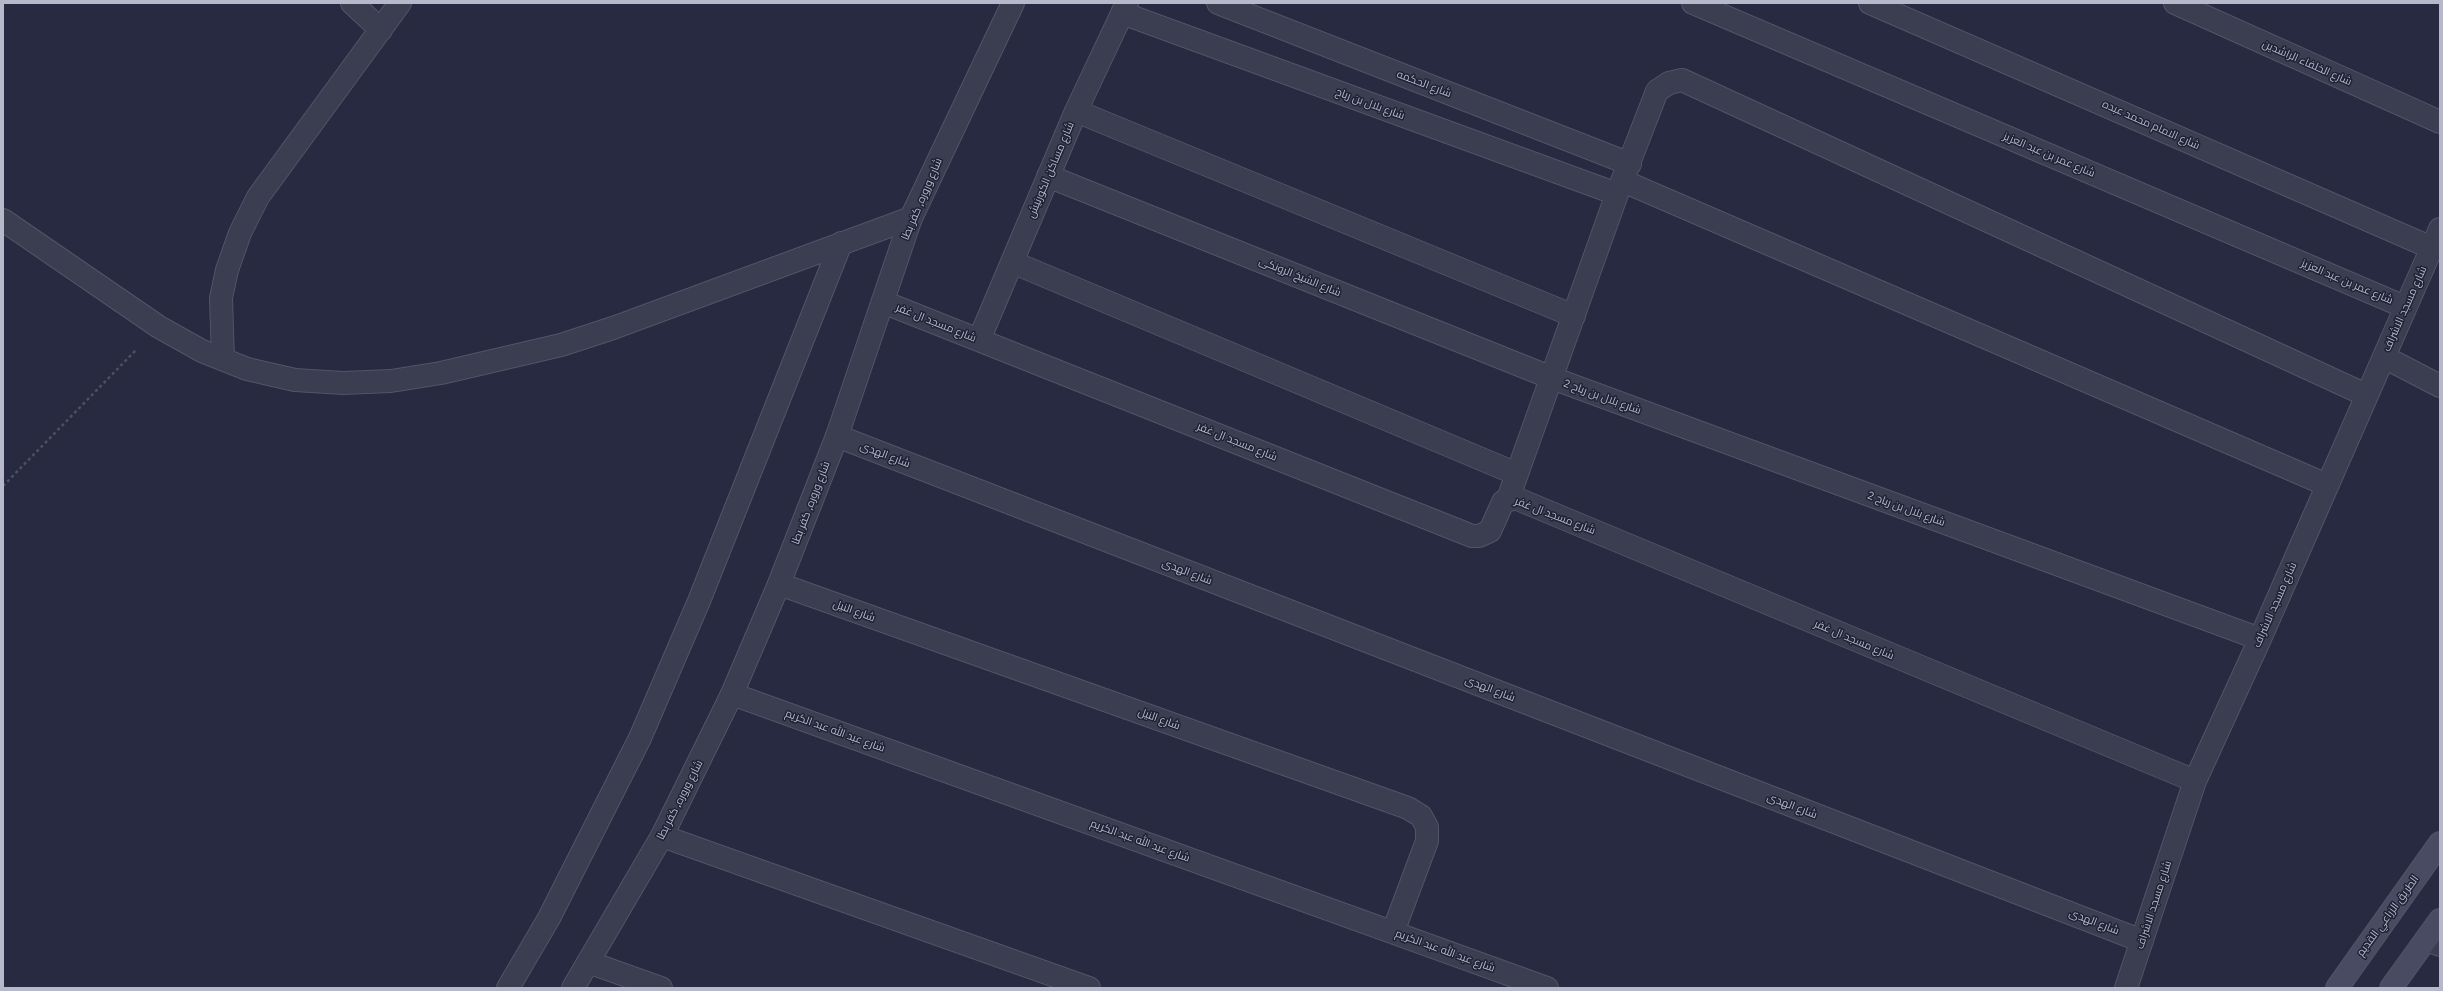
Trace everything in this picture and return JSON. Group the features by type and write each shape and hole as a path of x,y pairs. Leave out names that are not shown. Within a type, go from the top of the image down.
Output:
{"main road":[{"name":"الطريق الزراعي القديم","path":"2337,988 2440,843"},
{"path":"2391,988 2433,943 2440,920"}],"street":[{"path":"352,3 381,30"},
{"path":"223,359 221,298 227,270 243,227 258,197 400,3"},
{"name":"شارع وروره, كفر بطا","path":"573,988 662,836 732,694 779,584 837,436 911,218 1014,3"},
{"name":"شارع الحكمه","path":"1218,3 1624,180"},
{"name":"شارع عمر بن عبد العزيز","path":"1693,3 2405,307"},
{"name":"شارع الامام محمد عبده","path":"1870,3 2436,238"},
{"name":"شارع الخلفاء الراشدين","path":"2175,3 2440,122"},
{"name":"شارع بلال بن رباح","path":"1125,8 1624,180"},
{"name":"شارع مساكن الكورنيش","path":"979,340 1076,110 1125,8"},
{"path":"1508,499 1657,90 1669,83 1682,80 2366,395"},
{"path":"1076,110 1574,316"},
{"name":"شارع الشيخ الرونكى","path":"1048,176 1552,378"},
{"path":"1624,180 2327,485"},
{"path":"3,220 159,327 202,351 247,369 295,380 343,384 392,381 441,373 554,347 613,328 911,218"},
{"name":"شارع مسجد الاشراف","path":"2126,988 2195,781 2260,640 2436,238"},
{"path":"508,988 548,918 640,738 699,601 841,243"},
{"path":"1012,262 1517,474"},
{"name":"شارع مسجد ال غفر","path":"883,302 1472,536 1479,536 1490,531 1503,502 1508,499 1515,498 2195,781"},
{"path":"2384,357 2440,386"},
{"name":"شارع بلال بن رباح 2","path":"1552,378 2260,640"},
{"name":"شارع الهدى","path":"837,436 2142,941"},
{"name":"شارع النيل","path":"779,584 1408,808 1421,816 1427,827 1427,841 1393,932"},
{"name":"شارع عبد الله عبد الكريم","path":"732,694 1547,988"},
{"path":"662,836 1089,988"},
{"path":"588,962 661,988"}],"path":[{"path":"3,486 159,327"}]}
